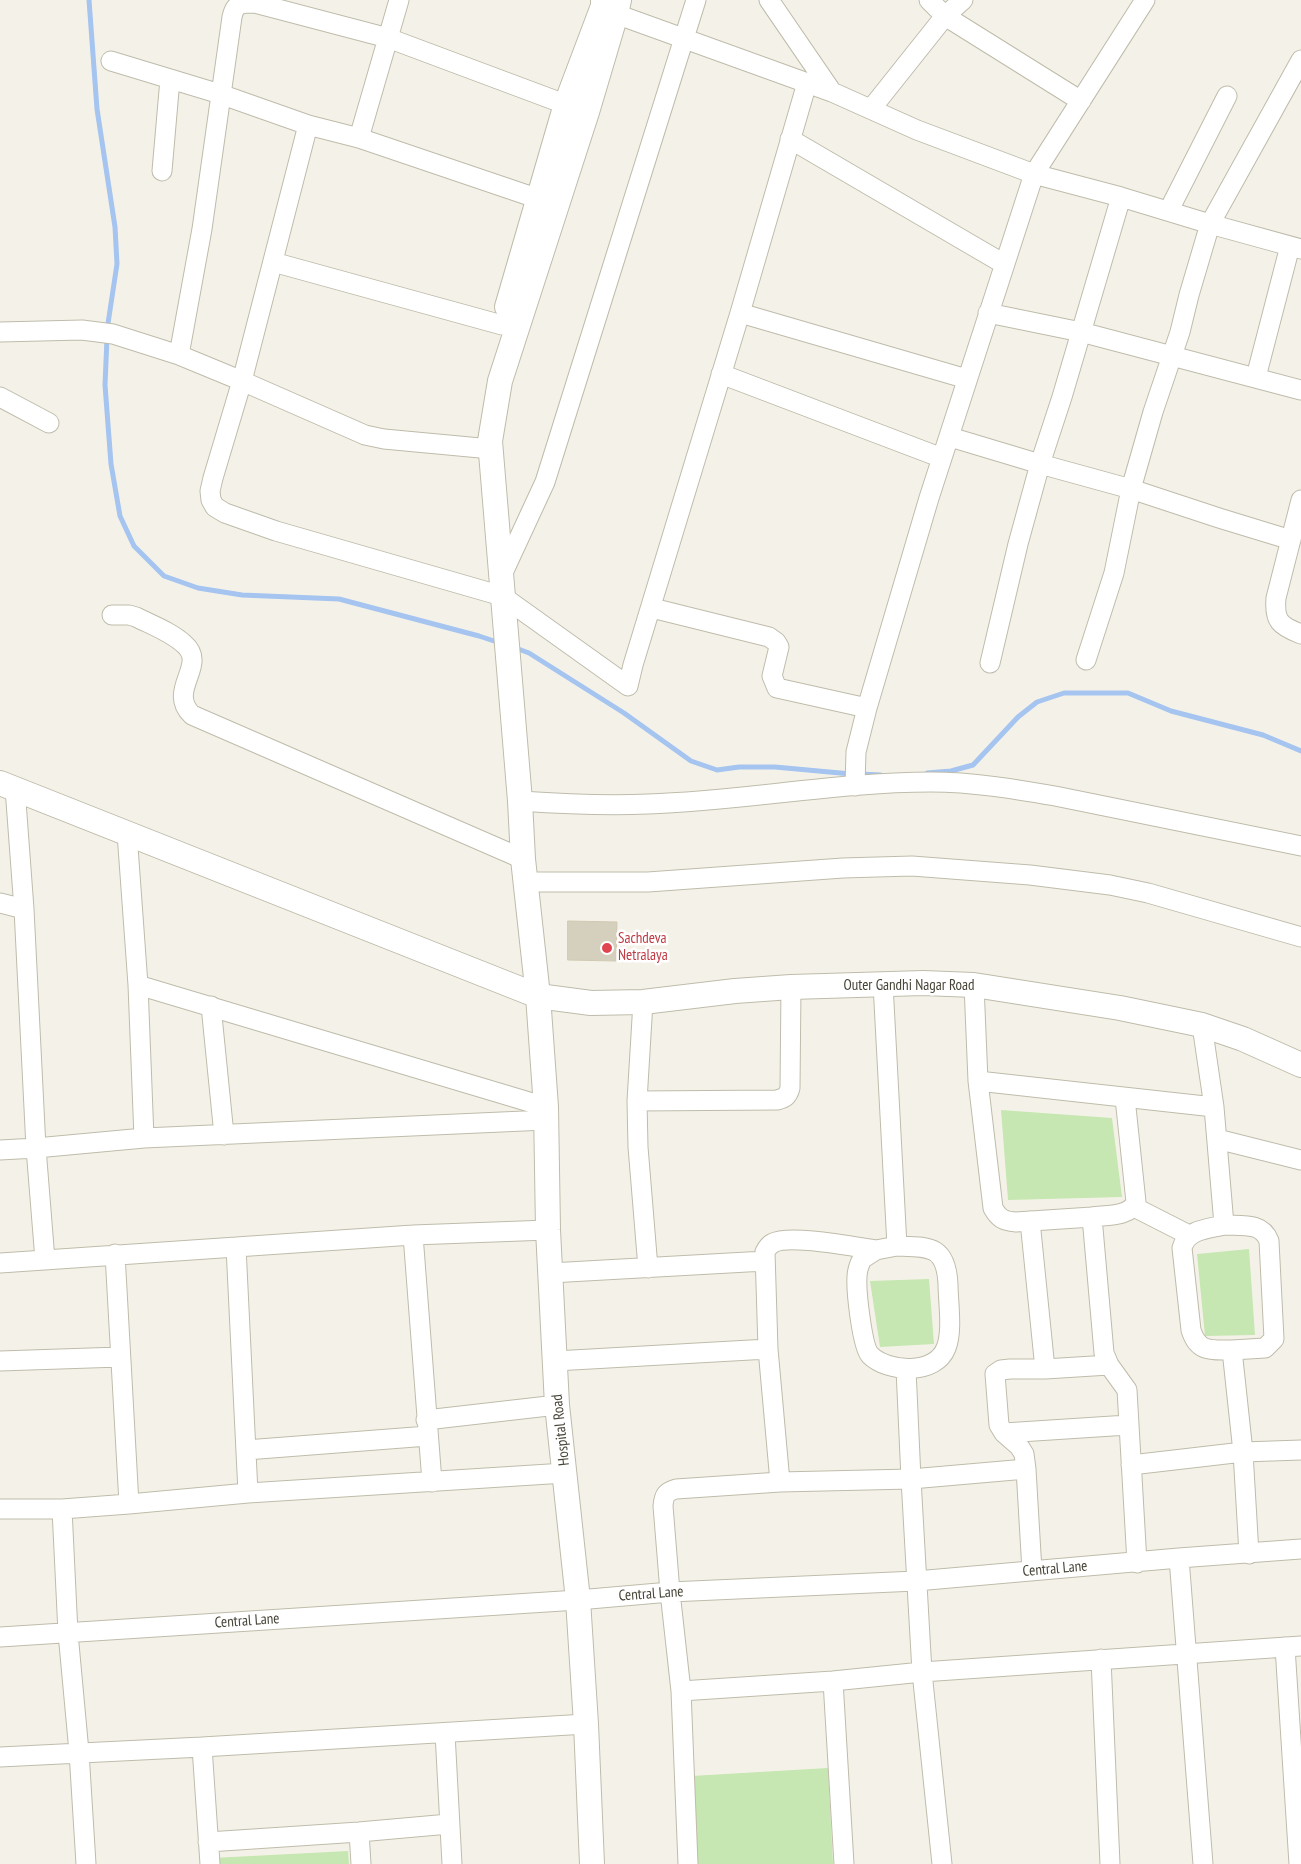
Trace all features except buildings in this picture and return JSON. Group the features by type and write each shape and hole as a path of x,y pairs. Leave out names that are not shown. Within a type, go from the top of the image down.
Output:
{"street":[{"path":"359,138 399,0"},
{"path":"502,596 545,482 696,0"},
{"path":"769,0 832,92"},
{"path":"929,0 945,16 1081,101"},
{"path":"871,109 945,16 963,0"},
{"path":"855,783 856,752 867,708 942,458 1034,174 1145,0"},
{"path":"179,355 202,229 232,17 238,2 255,3 388,38 577,108"},
{"path":"491,445 500,381 577,108 610,5 684,39 832,92 917,130 1034,174 1169,210 1210,224 1295,247 1256,377"},
{"path":"1086,660 1114,573 1131,489 1153,412 1172,357 1210,224 1301,60"},
{"path":"111,61 220,94 308,125 359,138 539,199"},
{"path":"162,171 170,79"},
{"path":"308,125 242,380 210,491 211,500 215,507 224,513 276,531 502,596 628,686 807,83"},
{"path":"1169,210 1227,96"},
{"path":"491,445 481,418 480,405 539,199 577,108"},
{"path":"790,139 1004,264"},
{"path":"990,663 1018,544 1040,464 1120,197"},
{"path":"273,262 502,325"},
{"path":"740,313 967,379"},
{"path":"988,313 1081,332 1301,390"},
{"path":"0,332 82,330 108,333 179,355 242,380 365,434 384,439 491,445"},
{"path":"721,374 942,458"},
{"path":"0,397 49,423"},
{"path":"950,437 1131,489 1291,540"},
{"name":"Hospital Road","path":"491,445 524,870 538,996 546,1113 548,1230 558,1405 578,1600 592,1864"},
{"path":"1301,500 1276,598 1275,611 1278,620 1285,628 1301,634"},
{"path":"652,608 769,637 779,647 772,676 777,688 867,708"},
{"path":"112,615 136,617 186,645 193,662 182,696 183,704 192,715 524,870 648,882 843,868 912,866 1030,875 1110,885 1148,893 1301,937"},
{"path":"520,801 592,805 648,804 855,783 931,782 1020,790 1301,846"},
{"path":"7,786 24,909 36,1148 45,1260"},
{"name":"Outer Gandhi Nagar Road","path":"7,786 538,996 591,1003 642,1002 736,991 791,987 883,984 974,985 1120,1008 1202,1025 1243,1038 1301,1066"},
{"path":"127,833 138,985 144,1138"},
{"path":"0,903 24,909"},
{"path":"883,984 897,1246"},
{"path":"138,985 210,1006 546,1113"},
{"path":"974,985 978,1081 993,1208 998,1216 1005,1221 1092,1217 1119,1214 1129,1211 1134,1207 1136,1202 1125,1098"},
{"path":"637,1101 777,1100 784,1098 789,1094 790,1088 791,987"},
{"path":"642,1002 637,1101 641,1185 648,1268"},
{"path":"210,1006 224,1135"},
{"path":"1202,1025 1214,1107 1224,1225"},
{"path":"978,1081 1214,1107"},
{"path":"0,1150 144,1138 224,1135 546,1113"},
{"path":"1217,1139 1301,1160"},
{"path":"1134,1207 1189,1235"},
{"path":"1092,1217 1104,1353 1109,1365 1127,1390 1137,1563"},
{"path":"1030,1221 1045,1369"},
{"path":"1224,1225 1255,1227 1262,1229 1267,1234 1269,1241 1274,1339 1265,1348 1208,1350 1200,1346 1193,1339 1190,1330 1182,1248 1184,1240 1189,1235 1224,1225"},
{"path":"0,1263 413,1235 548,1230"},
{"path":"413,1235 432,1482"},
{"path":"780,1482 768,1349 765,1261 768,1247 773,1242 825,1242 876,1250 897,1246 927,1247 937,1253 944,1263 947,1274 949,1338 946,1350 932,1364 920,1368 906,1369 878,1361 869,1354 863,1338 857,1278 862,1259 876,1250"},
{"path":"236,1247 248,1493"},
{"path":"115,1254 129,1504"},
{"path":"550,1272 765,1261"},
{"path":"556,1361 768,1349"},
{"path":"1232,1350 1243,1452 1249,1554"},
{"path":"0,1361 120,1357"},
{"path":"1032,1571 1024,1454 999,1425 995,1374 1001,1370 1109,1365"},
{"path":"906,1369 922,1672 942,1864"},
{"path":"246,1450 427,1428 558,1405"},
{"path":"1004,1433 1128,1425"},
{"path":"1131,1465 1243,1452 1301,1450"},
{"path":"688,1864 681,1691 663,1506 664,1496 668,1491 780,1482 911,1479 1026,1469"},
{"path":"0,1509 62,1509 248,1493 565,1473"},
{"path":"62,1509 68,1632 79,1752 86,1864"},
{"name":"Central Lane","path":"0,1637 578,1600 670,1592 916,1581 1179,1558 1301,1550"},
{"path":"1179,1558 1203,1864"},
{"path":"681,1691 833,1681 922,1672 1101,1659 1293,1647 1299,1864"},
{"path":"1101,1659 1110,1864"},
{"path":"833,1681 844,1864"},
{"path":"0,1757 202,1748 586,1724"},
{"path":"445,1733 452,1864"},
{"path":"202,1748 210,1864"},
{"path":"208,1842 449,1824"},
{"path":"359,1832 361,1864"}],"green space":[{"path":"1001,1110 1112,1118 1122,1197 1008,1200"},
{"path":"1249,1249 1255,1335 1205,1336 1197,1254"},
{"path":"929,1279 934,1344 880,1347 870,1281"},
{"path":"828,1768 833,1864 696,1864 691,1776"},
{"path":"348,1851 349,1864 214,1864 213,1858"}],"waterway":[{"path":"89,0 97,109 115,227 117,264 107,330"},
{"path":"107,338 105,385 111,464 120,516 134,546 164,576 198,588 242,595 339,599 500,643"},
{"path":"513,647 529,653 624,713 691,761 717,770 739,767 775,767 851,774"},
{"path":"927,773 951,771 973,765 1018,717 1037,702 1064,693 1128,693 1171,711 1263,735 1301,751"},
{"path":"860,774 881,775"}],"place":[{"name":"Sachdeva Netralaya","path":"607,948"}]}
